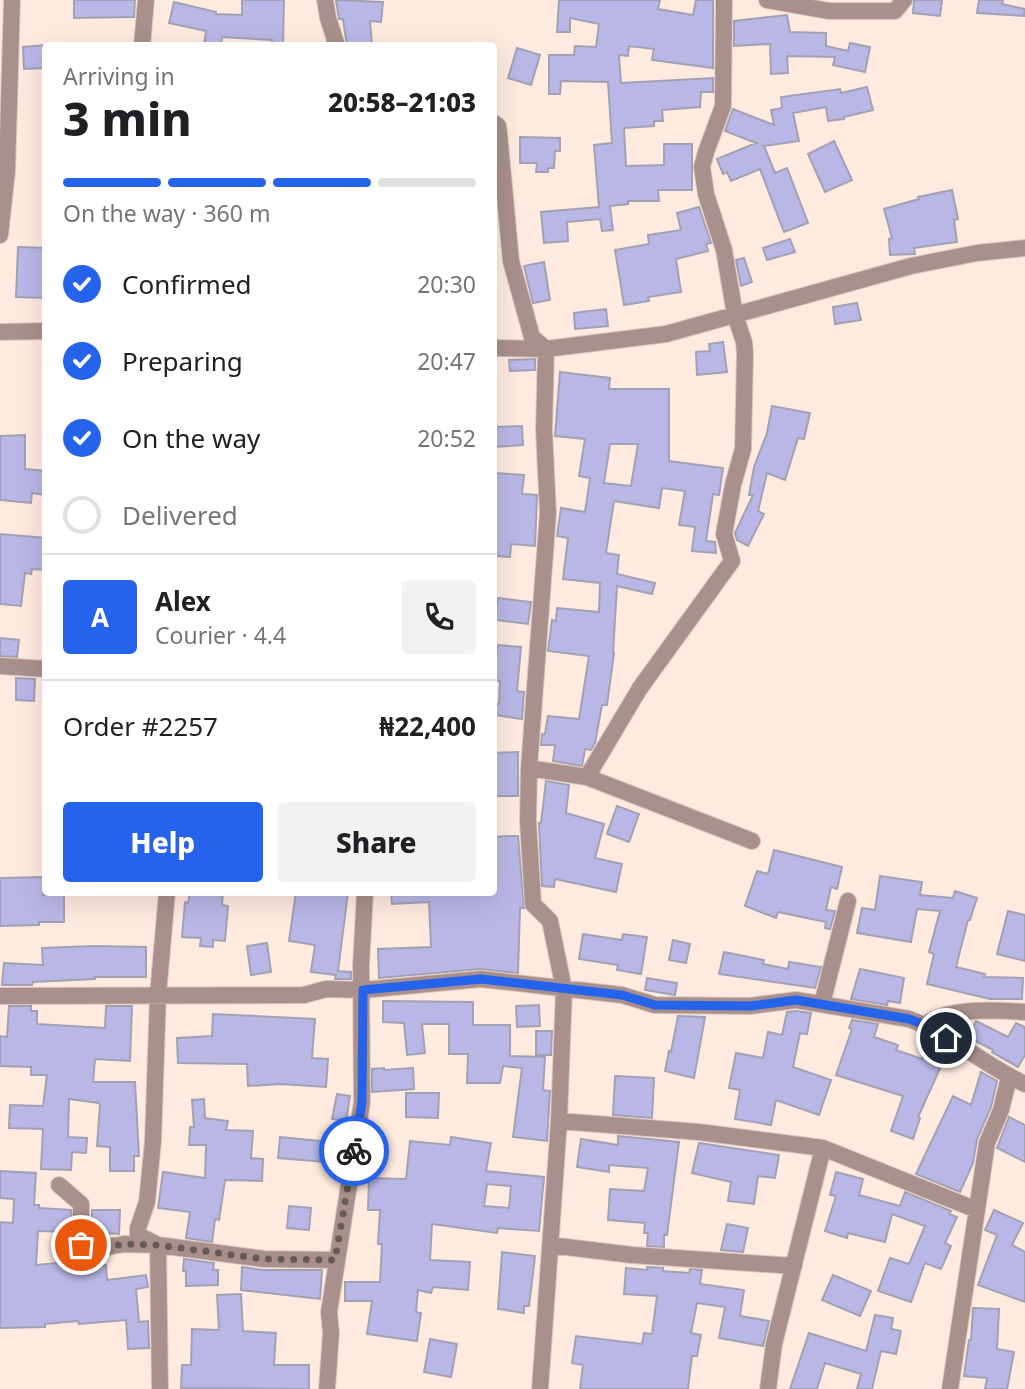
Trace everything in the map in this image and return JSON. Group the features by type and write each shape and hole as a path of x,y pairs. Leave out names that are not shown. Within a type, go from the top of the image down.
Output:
{"street":[{"path":"0,234 7,170 12,0"},
{"path":"142,42 146,0"},
{"path":"325,0 336,42"},
{"path":"587,777 640,688 732,561 724,534 743,449 746,354 735,315 724,250 706,194 702,167 723,106 724,0"},
{"path":"767,0 829,11 895,10 904,0"},
{"path":"497,125 511,261 532,337 546,349"},
{"path":"497,348 546,349 666,334 911,266 977,253 1025,248"},
{"path":"0,331 42,331"},
{"path":"540,1389 559,1121 564,989 550,921 533,904 528,820 529,768 548,513 544,430 546,349"},
{"path":"0,666 42,669"},
{"path":"529,768 587,777 752,841"},
{"path":"158,1245 138,1235 138,1227 147,1202 153,1141 158,995 167,896"},
{"path":"327,1389 331,1334 329,1312 335,1260 362,1102 361,965 365,896"},
{"path":"822,1004 848,901"},
{"path":"0,996 304,995 326,989 363,990 481,979 622,995 655,1005 750,1006 796,1000 909,1019 925,1025 1009,1077 1025,1084"},
{"path":"925,1025 940,1016 996,1010 1025,1012"},
{"path":"950,1389 986,1143 1001,1110 1009,1077"},
{"path":"559,1121 699,1132 823,1148 977,1210"},
{"path":"768,1389 775,1344 823,1148"},
{"path":"59,1185 81,1204 81,1245 102,1248 124,1244 158,1245 264,1259 335,1260"},
{"path":"158,1245 160,1389"},
{"path":"550,1245 632,1255 793,1266"}],"building":[{"path":"74,0 135,0 134,17 74,18"},
{"path":"242,0 284,0 283,42 222,37 221,42 205,42 206,31 169,23 174,2 216,14 242,15"},
{"path":"336,0 383,2 381,22 370,21 372,42 346,42 343,19 339,19"},
{"path":"559,0 660,0 658,9 693,15 696,0 713,0 713,68 652,60 654,49 629,46 628,56 619,55 621,83 713,78 713,92 701,92 700,107 662,110 663,121 654,121 654,126 624,128 626,166 664,165 664,144 692,144 692,190 658,190 659,201 628,201 628,204 610,206 613,230 602,231 600,219 567,222 568,241 544,243 541,212 599,207 594,145 612,143 608,82 561,81 560,94 549,94 549,55 574,55 575,46 596,47 599,24 570,18 570,32 557,32"},
{"path":"914,0 942,0 940,16 913,13"},
{"path":"979,0 1003,0 1002,4 1025,9 1024,16 977,13"},
{"path":"787,15 790,32 826,33 826,46 848,51 850,43 870,47 865,72 833,65 835,57 787,56 788,73 771,74 770,44 734,46 734,21"},
{"path":"42,45 42,68 24,69 23,47"},
{"path":"517,48 540,55 531,85 508,78"},
{"path":"867,87 873,110 828,121 826,107 793,113 799,141 764,146 775,173 787,168 808,223 784,232 760,169 731,181 727,172 723,174 717,159 756,143 725,131 733,109 774,125 771,110 782,108 781,97 840,89 841,93"},
{"path":"520,137 560,138 560,151 555,151 554,168 548,168 548,172 536,172 537,163 520,163"},
{"path":"834,141 852,180 825,192 808,154"},
{"path":"952,190 958,219 954,220 957,242 914,248 915,254 890,255 889,239 892,238 884,209 919,199 918,197"},
{"path":"699,207 711,243 706,244 708,251 676,259 681,292 648,297 649,301 624,305 615,250 649,244 648,235 681,230 677,213"},
{"path":"790,239 795,252 767,260 763,248"},
{"path":"18,247 42,248 42,298 16,297"},
{"path":"744,258 752,282 741,286 736,260"},
{"path":"544,262 550,300 533,303 524,266"},
{"path":"857,303 861,320 835,324 833,307"},
{"path":"606,309 608,326 575,329 574,313"},
{"path":"723,342 727,372 697,375 696,352 710,351 709,344"},
{"path":"535,359 535,370 510,371 509,360"},
{"path":"560,372 610,378 609,389 669,389 669,461 723,468 719,495 713,494 706,541 715,542 716,553 692,551 695,527 679,525 685,491 662,488 659,508 614,501 606,553 619,555 617,574 655,583 652,594 617,586 614,653 607,705 602,705 595,743 591,750 585,749 582,766 553,761 555,745 541,745 548,716 579,719 589,656 548,651 552,620 556,621 557,608 599,612 600,583 563,579 568,538 557,536 561,508 585,512 590,478 579,476 585,439 555,436","holes":["610,444 638,444 631,486 604,483"]},
{"path":"772,406 810,413 804,439 798,438 785,480 767,473 758,511 764,514 748,546 737,540 735,533 753,495 749,495 754,467 767,433"},
{"path":"522,426 523,445 497,447 497,427"},
{"path":"25,435 25,469 42,471 42,494 32,493 31,503 0,500 0,436"},
{"path":"497,473 524,475 522,494 537,495 535,546 511,544 510,557 497,556"},
{"path":"0,534 42,538 42,570 32,569 31,574 25,573 21,606 0,604"},
{"path":"498,598 531,602 528,624 497,620"},
{"path":"0,638 19,640 17,657 0,656"},
{"path":"497,645 521,647 517,691 524,692 522,719 497,715 500,681 497,681"},
{"path":"16,678 35,679 34,701 16,700"},
{"path":"518,752 518,796 497,796 497,753"},
{"path":"546,781 569,785 566,813 604,824 595,858 622,864 616,892 555,879 554,887 542,886 539,823"},
{"path":"617,806 639,814 629,842 607,834"},
{"path":"518,836 524,908 520,908 518,973 480,969 379,978 378,949 431,947 429,902 392,904 391,896 497,896 497,837"},
{"path":"774,850 842,867 837,889 831,887 826,910 835,911 830,929 825,928 826,922 778,912 776,918 745,906 757,871 768,874"},
{"path":"880,876 922,882 920,895 953,898 955,891 977,898 968,920 956,967 985,974 984,977 1023,978 1022,999 990,999 927,984 934,954 929,952 940,911 917,909 911,942 857,933 862,908 875,910"},
{"path":"42,877 42,896 64,896 64,922 0,926 0,878"},
{"path":"189,896 223,896 222,905 228,906 225,941 213,940 213,947 200,946 201,938 182,937 185,902 188,903"},
{"path":"295,896 347,896 338,971 351,972 351,979 335,979 336,975 311,972 315,945 289,941"},
{"path":"1008,911 1025,915 1025,961 997,954"},
{"path":"583,934 622,940 623,934 647,937 641,974 617,970 618,965 579,959"},
{"path":"673,940 690,944 686,963 669,960"},
{"path":"267,943 271,972 251,975 247,946"},
{"path":"146,947 146,977 95,977 33,982 32,985 2,985 4,963 43,965 42,948"},
{"path":"724,952 764,960 763,964 788,969 789,962 821,967 815,988 719,974"},
{"path":"860,969 904,978 900,1003 888,1001 887,1005 851,999"},
{"path":"647,978 677,983 675,995 645,990"},
{"path":"383,1001 473,1002 473,1025 510,1025 510,1056 545,1057 543,1090 550,1091 547,1141 513,1137 522,1068 503,1066 500,1083 467,1083 468,1054 449,1054 449,1024 422,1024 425,1053 407,1055 404,1023 383,1022"},
{"path":"539,1005 540,1026 517,1027 516,1006"},
{"path":"9,1006 31,1006 31,1011 37,1011 37,1024 105,1028 106,1006 132,1006 130,1061 95,1059 93,1082 135,1082 139,1156 134,1156 134,1171 110,1171 110,1147 97,1146 99,1103 69,1099 68,1137 87,1138 86,1153 72,1152 71,1170 41,1169 43,1129 9,1128 10,1105 43,1106 47,1075 31,1075 31,1067 0,1066 0,1036 7,1037"},
{"path":"787,1012 811,1013 807,1034 800,1033 793,1067 831,1080 819,1115 776,1100 771,1125 735,1119 740,1090 729,1088 736,1053 763,1058 768,1032 782,1035"},
{"path":"213,1014 315,1019 312,1058 328,1059 326,1087 281,1084 248,1086 247,1064 178,1063 177,1038 212,1036"},
{"path":"678,1016 705,1017 694,1078 665,1071"},
{"path":"852,1020 878,1024 874,1037 898,1045 896,1050 922,1059 930,1040 952,1053 951,1057 946,1055 918,1117 920,1118 913,1139 891,1131 903,1096 836,1075 852,1029 849,1028"},
{"path":"976,1021 1008,1037 1016,1023 1025,1027 1025,1055 1018,1067 968,1037"},
{"path":"536,1031 552,1031 551,1055 536,1055"},
{"path":"413,1068 414,1089 372,1092 372,1069"},
{"path":"981,1072 997,1081 991,1107 977,1139 973,1163 960,1192 916,1174 953,1096 971,1105"},
{"path":"615,1076 654,1078 652,1118 613,1115"},
{"path":"406,1093 439,1093 438,1118 406,1117"},
{"path":"337,1094 350,1096 346,1121 332,1119"},
{"path":"204,1099 205,1118 228,1121 226,1130 253,1131 251,1158 263,1159 262,1181 225,1180 219,1220 215,1219 212,1242 186,1238 190,1212 158,1208 163,1172 205,1178 206,1145 189,1145 190,1127 194,1127 192,1100"},
{"path":"1009,1117 1025,1125 1025,1162 997,1148"},
{"path":"618,1136 679,1142 664,1247 647,1246 648,1233 644,1233 645,1223 608,1220 610,1189 644,1191 648,1168 609,1165 609,1172 577,1167 581,1139 618,1145"},
{"path":"280,1137 340,1143 337,1163 278,1158"},
{"path":"451,1137 491,1143 486,1171 544,1177 539,1231 498,1228 497,1233 432,1224 430,1260 470,1262 468,1290 433,1287 431,1293 418,1290 416,1312 421,1313 417,1341 367,1334 372,1301 345,1301 345,1282 380,1282 380,1210 368,1210 369,1178 406,1179 410,1141 450,1145","holes":["487,1184 511,1186 509,1208 484,1206"]},
{"path":"699,1143 779,1155 775,1178 758,1176 754,1204 728,1201 731,1182 692,1173"},
{"path":"0,1171 36,1173 34,1205 39,1205 39,1208 71,1210 71,1232 38,1231 36,1265 68,1262 69,1269 106,1265 107,1280 146,1275 148,1287 136,1289 139,1322 148,1321 149,1348 128,1349 126,1320 0,1328 0,1222 13,1223 14,1199 0,1198"},
{"path":"836,1172 863,1179 859,1195 900,1206 905,1192 951,1211 949,1214 957,1217 945,1243 951,1246 941,1269 925,1263 911,1302 878,1291 890,1258 909,1264 925,1226 892,1214 885,1242 848,1233 847,1238 825,1231 836,1196 830,1195"},
{"path":"289,1206 311,1208 309,1230 287,1228"},
{"path":"92,1210 120,1210 119,1234 92,1232"},
{"path":"994,1210 1023,1223 1012,1245 1025,1252 1025,1302 978,1285 997,1235 985,1230"},
{"path":"727,1224 748,1228 743,1252 721,1250"},
{"path":"502,1252 535,1256 529,1306 524,1306 524,1313 498,1309"},
{"path":"184,1259 214,1263 213,1270 218,1270 218,1285 186,1286"},
{"path":"242,1267 264,1270 322,1270 320,1299 241,1290"},
{"path":"647,1267 689,1273 690,1269 702,1270 700,1284 744,1290 740,1316 769,1321 763,1346 719,1338 725,1307 697,1303 691,1333 701,1335 697,1356 692,1356 688,1389 580,1389 583,1365 572,1363 576,1336 642,1344 644,1333 652,1334 657,1296 624,1294 626,1268 647,1270"},
{"path":"833,1275 871,1291 860,1316 822,1300"},
{"path":"241,1294 243,1331 276,1333 274,1365 309,1365 309,1389 181,1388 182,1365 191,1365 192,1329 219,1330 217,1295"},
{"path":"973,1308 999,1309 997,1349 1014,1352 1007,1389 985,1389 987,1378 964,1376 971,1340"},
{"path":"875,1315 893,1318 891,1329 901,1331 896,1354 881,1351 872,1389 857,1389 861,1374 825,1363 817,1389 790,1389 809,1333 866,1351"},
{"path":"430,1339 457,1344 451,1377 424,1372"}],"way so far":[{"path":"81,1245 102,1248 124,1244 158,1245 264,1259 335,1260 354,1151"}],"route":[{"path":"354,1151 362,1102 363,990 481,979 622,995 655,1005 750,1006 796,1000 909,1019 946,1038"}]}
